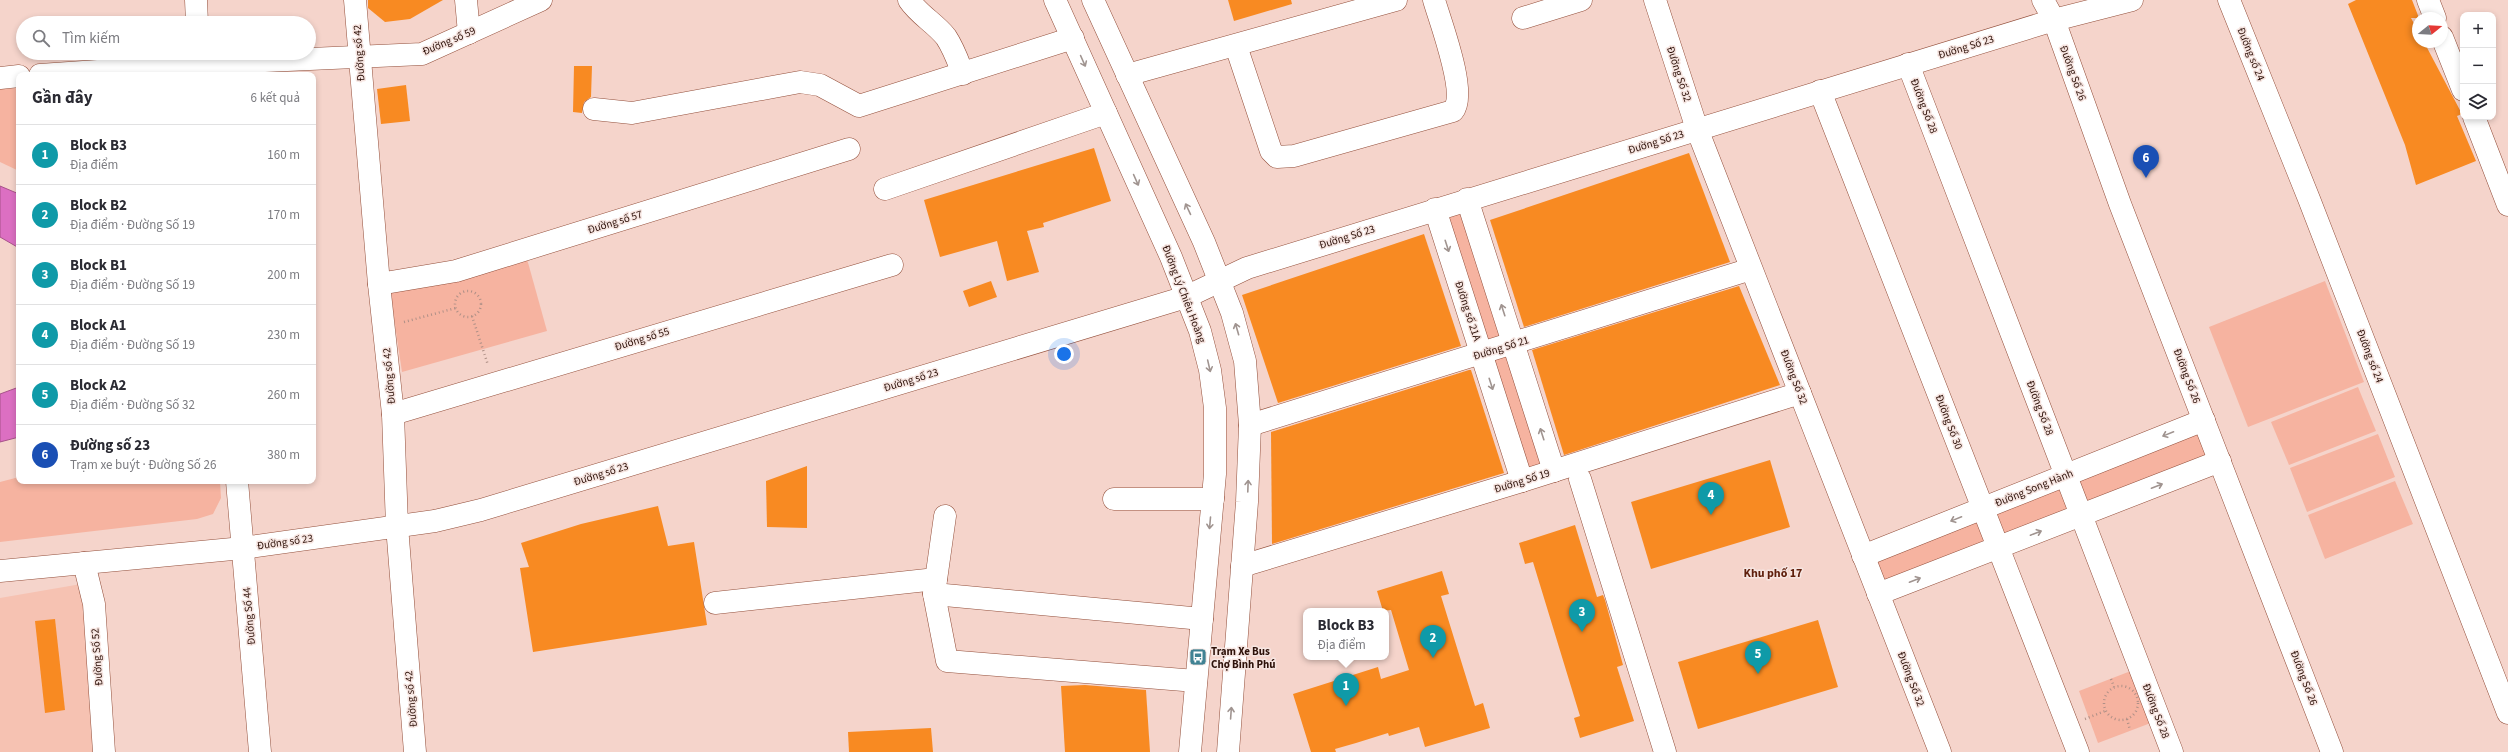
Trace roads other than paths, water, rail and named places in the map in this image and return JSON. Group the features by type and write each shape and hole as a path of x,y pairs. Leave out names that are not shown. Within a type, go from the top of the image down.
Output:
{"street":[{"path":"196,0 197,16"},
{"name":"Đường số 42","path":"355,0 358,57 379,284 385,327 393,414 397,526 415,752"},
{"path":"466,0 469,33"},
{"name":"Đường số 59","path":"316,59 422,54 541,0"},
{"path":"909,0 916,12 945,37 955,52 963,74"},
{"name":"Đường Lý Chiêu Hoàng","path":"1056,0 1171,256 1200,331 1210,370 1215,408 1216,438 1213,499 1190,752"},
{"path":"1093,0 1220,282 1232,313 1245,360 1250,425 1242,566 1228,752"},
{"path":"1127,75 1236,46 1396,0"},
{"path":"1236,46 1271,151 1277,157 1294,156 1453,110 1458,100 1452,61 1434,0"},
{"path":"1523,18 1581,0"},
{"name":"Đường Số 32","path":"1656,0 1697,129 1940,752"},
{"name":"Đường Số 26","path":"2044,0 2054,20 2120,204 2332,752"},
{"name":"Đường Số 23","path":"1186,297 1247,268 1908,64 2054,20 2132,0"},
{"name":"Đường số 24","path":"2229,0 2309,199 2508,713"},
{"path":"2428,0 2433,12"},
{"path":"594,109 632,114 800,82 820,85 859,106 1072,38"},
{"path":"2446,48 2461,84"},
{"name":"Đường số 59","path":"83,72 199,64 290,60"},
{"name":"Đường Số 28","path":"1908,64 2172,752"},
{"path":"0,78 16,76"},
{"name":"Đường Số 30","path":"1820,91 2078,752"},
{"path":"885,189 1106,113"},
{"path":"2475,120 2508,205"},
{"name":"Đường số 57","path":"379,284 456,271 850,149"},
{"path":"1468,199 1554,471"},
{"name":"Đường số 21A","path":"1435,209 1522,481"},
{"name":"Đường số 55","path":"393,414 892,265"},
{"name":"Đường Số 21","path":"1250,425 1751,269"},
{"name":"Đường số 23","path":"0,571 243,548 435,521 481,510 1186,297"},
{"name":"Đường Số 19","path":"1242,566 1522,481 1800,393"},
{"name":"Đường Song Hành","path":"1863,556 2204,420"},
{"path":"1878,594 2220,461"},
{"path":"1580,479 1665,752"},
{"name":"Đường Số 44","path":"237,484 260,752"},
{"path":"1114,499 1213,499"},
{"path":"945,516 935,586 947,662 1196,681"},
{"name":"Đường Số 52","path":"84,563 94,604 104,752"},
{"path":"716,603 935,586 1202,619"}],"place":[{"name":"Đường số 23","path":"2146,178"},
{"name":"Block A1","path":"1711,515"},
{"name":"Block B1","path":"1582,632"},
{"name":"Trạm Xe Bus Chợ Bình Phú","path":"1198,657"},
{"name":"Block B2","path":"1433,658"},
{"name":"Block A2","path":"1758,674"},
{"name":"Block B3","path":"1346,706"}],"district":[{"name":"Khu phố 17","path":"1773,573"}]}
